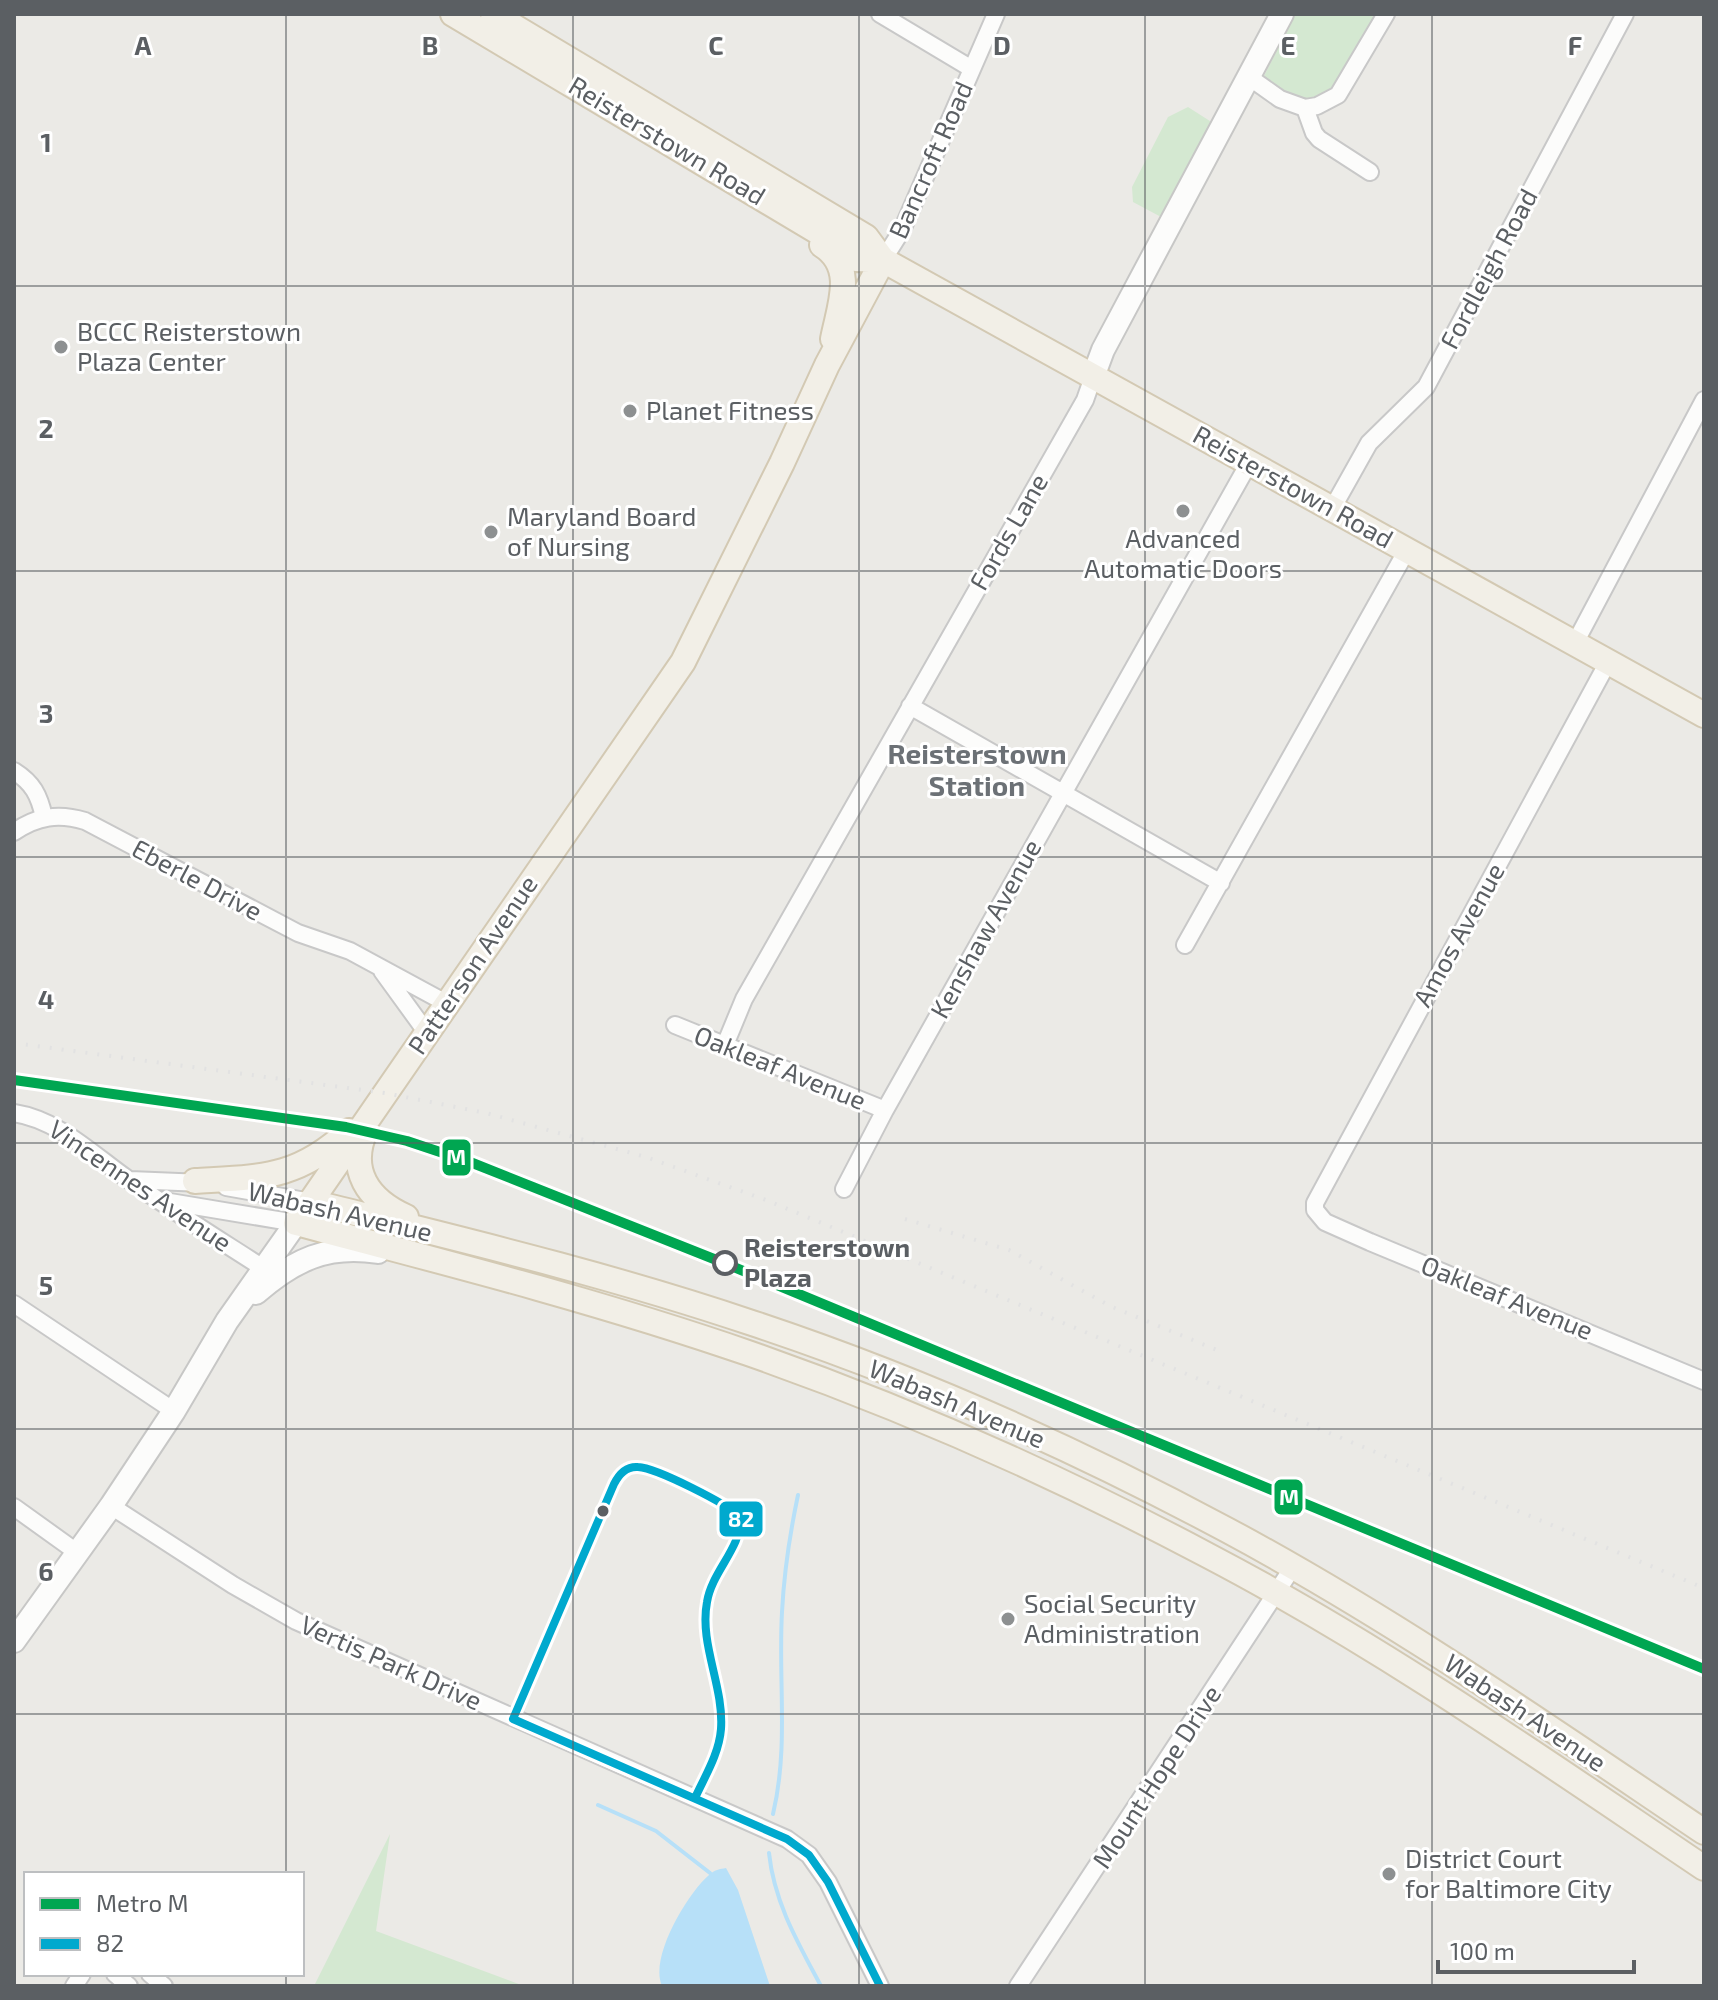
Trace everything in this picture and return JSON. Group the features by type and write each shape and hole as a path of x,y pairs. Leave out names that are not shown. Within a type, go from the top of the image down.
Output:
{"main road":[{"name":"Reisterstown Road","path":"453,14 820,233 856,259 883,260"},
{"name":"Reisterstown Road","path":"493,14 866,237 883,260 1704,715"},
{"name":"Fords Lane","path":"1093,377 1103,350 1282,14"},
{"path":"518,53 545,59 579,78 591,73"},
{"path":"734,182 780,218 829,249 842,268 843,287 827,365"},
{"name":"Patterson Avenue","path":"14,1641 111,1506 263,1268 683,662 827,365 883,260"},
{"path":"195,1181 246,1178 293,1169 334,1144 377,1105"},
{"path":"377,1105 361,1140 359,1153 366,1186 388,1209 452,1237"},
{"name":"Wabash Avenue","path":"311,1202 651,1291 754,1323 903,1379 1014,1426 1225,1529 1293,1567 1400,1630 1704,1832"},
{"name":"Wabash Avenue","path":"296,1223 598,1305 748,1353 897,1410 1097,1500 1276,1593 1384,1656 1704,1868"},
{"path":"227,1321 277,1275 308,1258 338,1249 449,1263"}],"street":[{"path":"880,14 972,69"},
{"name":"Bancroft Road","path":"883,260 902,230 996,14"},
{"path":"1249,77 1280,99 1305,108 1317,106 1338,95 1386,14"},
{"name":"Fordleigh Road","path":"1332,509 1369,443 1426,387 1625,14"},
{"path":"1305,108 1319,139 1370,172"},
{"name":"Fords Lane","path":"725,1045 744,999 1085,400 1093,377"},
{"path":"1575,643 1704,400"},
{"name":"Kenshaw Avenue","path":"844,1189 1062,792 1249,463"},
{"path":"1185,945 1407,550"},
{"name":"Amos Avenue","path":"1315,1210 1315,1203 1403,1037 1608,662"},
{"path":"910,706 1221,883"},
{"path":"14,771 35,789 44,817 14,832"},
{"name":"Eberle Drive","path":"44,817 60,816 85,821 298,933 350,951 446,1003"},
{"name":"Eberle Drive","path":"379,967 427,1033"},
{"name":"Oakleaf Avenue","path":"675,1025 885,1110"},
{"name":"Vincennes Avenue","path":"14,1113 51,1124 128,1180 263,1268"},
{"name":"Wabash Avenue","path":"128,1180 195,1181 311,1202"},
{"name":"Wabash Avenue","path":"159,1200 296,1223"},
{"name":"Oakleaf Avenue","path":"1315,1210 1325,1222 1370,1242 1704,1381"},
{"path":"14,1304 174,1411"},
{"name":"Vertis Park Drive","path":"111,1506 233,1585 296,1621 787,1839 809,1855 828,1882 880,1986"},
{"path":"14,1507 78,1553"},
{"name":"Mount Hope Drive","path":"1018,1986 1293,1567"}],"green space":[{"path":"1295,14 1380,14 1330,96 1321,100 1312,102 1295,98 1263,78"},
{"path":"1188,107 1213,123 1163,218 1133,202 1132,187 1168,117"},
{"path":"390,1834 376,1931 524,1986 314,1986"}],"water":[{"path":"726,1868 738,1890 770,1986 662,1986 659,1974 661,1960 672,1927 700,1884 715,1871"}],"waterway":[{"path":"773,1814 781,1764 783,1597 798,1495"},
{"path":"598,1805 656,1831 710,1873"},
{"path":"769,1853 782,1905 821,1986"}],"railway":[{"path":"14,1043 385,1093 486,1113 646,1157 766,1200 1704,1588"},
{"path":"905,1219 1009,1250 1110,1306 1217,1350"}],"metro line":[{"name":"M","path":"14,1080 346,1127 407,1141 470,1162 724,1263 1704,1669"}],"transit line":[{"name":"82","path":"695,1798 715,1756 721,1729 719,1697 706,1634 707,1602 714,1580 732,1550 741,1517 675,1480 634,1467 623,1471 614,1484 513,1719 787,1839 809,1855 828,1882 880,1986"}],"place":[{"name":"BCCC Reisterstown Plaza Center","path":"61,347"},
{"name":"Planet Fitness","path":"630,411"},
{"name":"Advanced Automatic Doors","path":"1183,511"},
{"name":"Maryland Board of Nursing","path":"491,532"},
{"name":"Reisterstown Plaza","path":"725,1263"},
{"name":"Social Security Administration","path":"1008,1619"},
{"name":"District Court for Baltimore City","path":"1389,1874"}],"district":[{"name":"Reisterstown Station","path":"977,770"}]}
